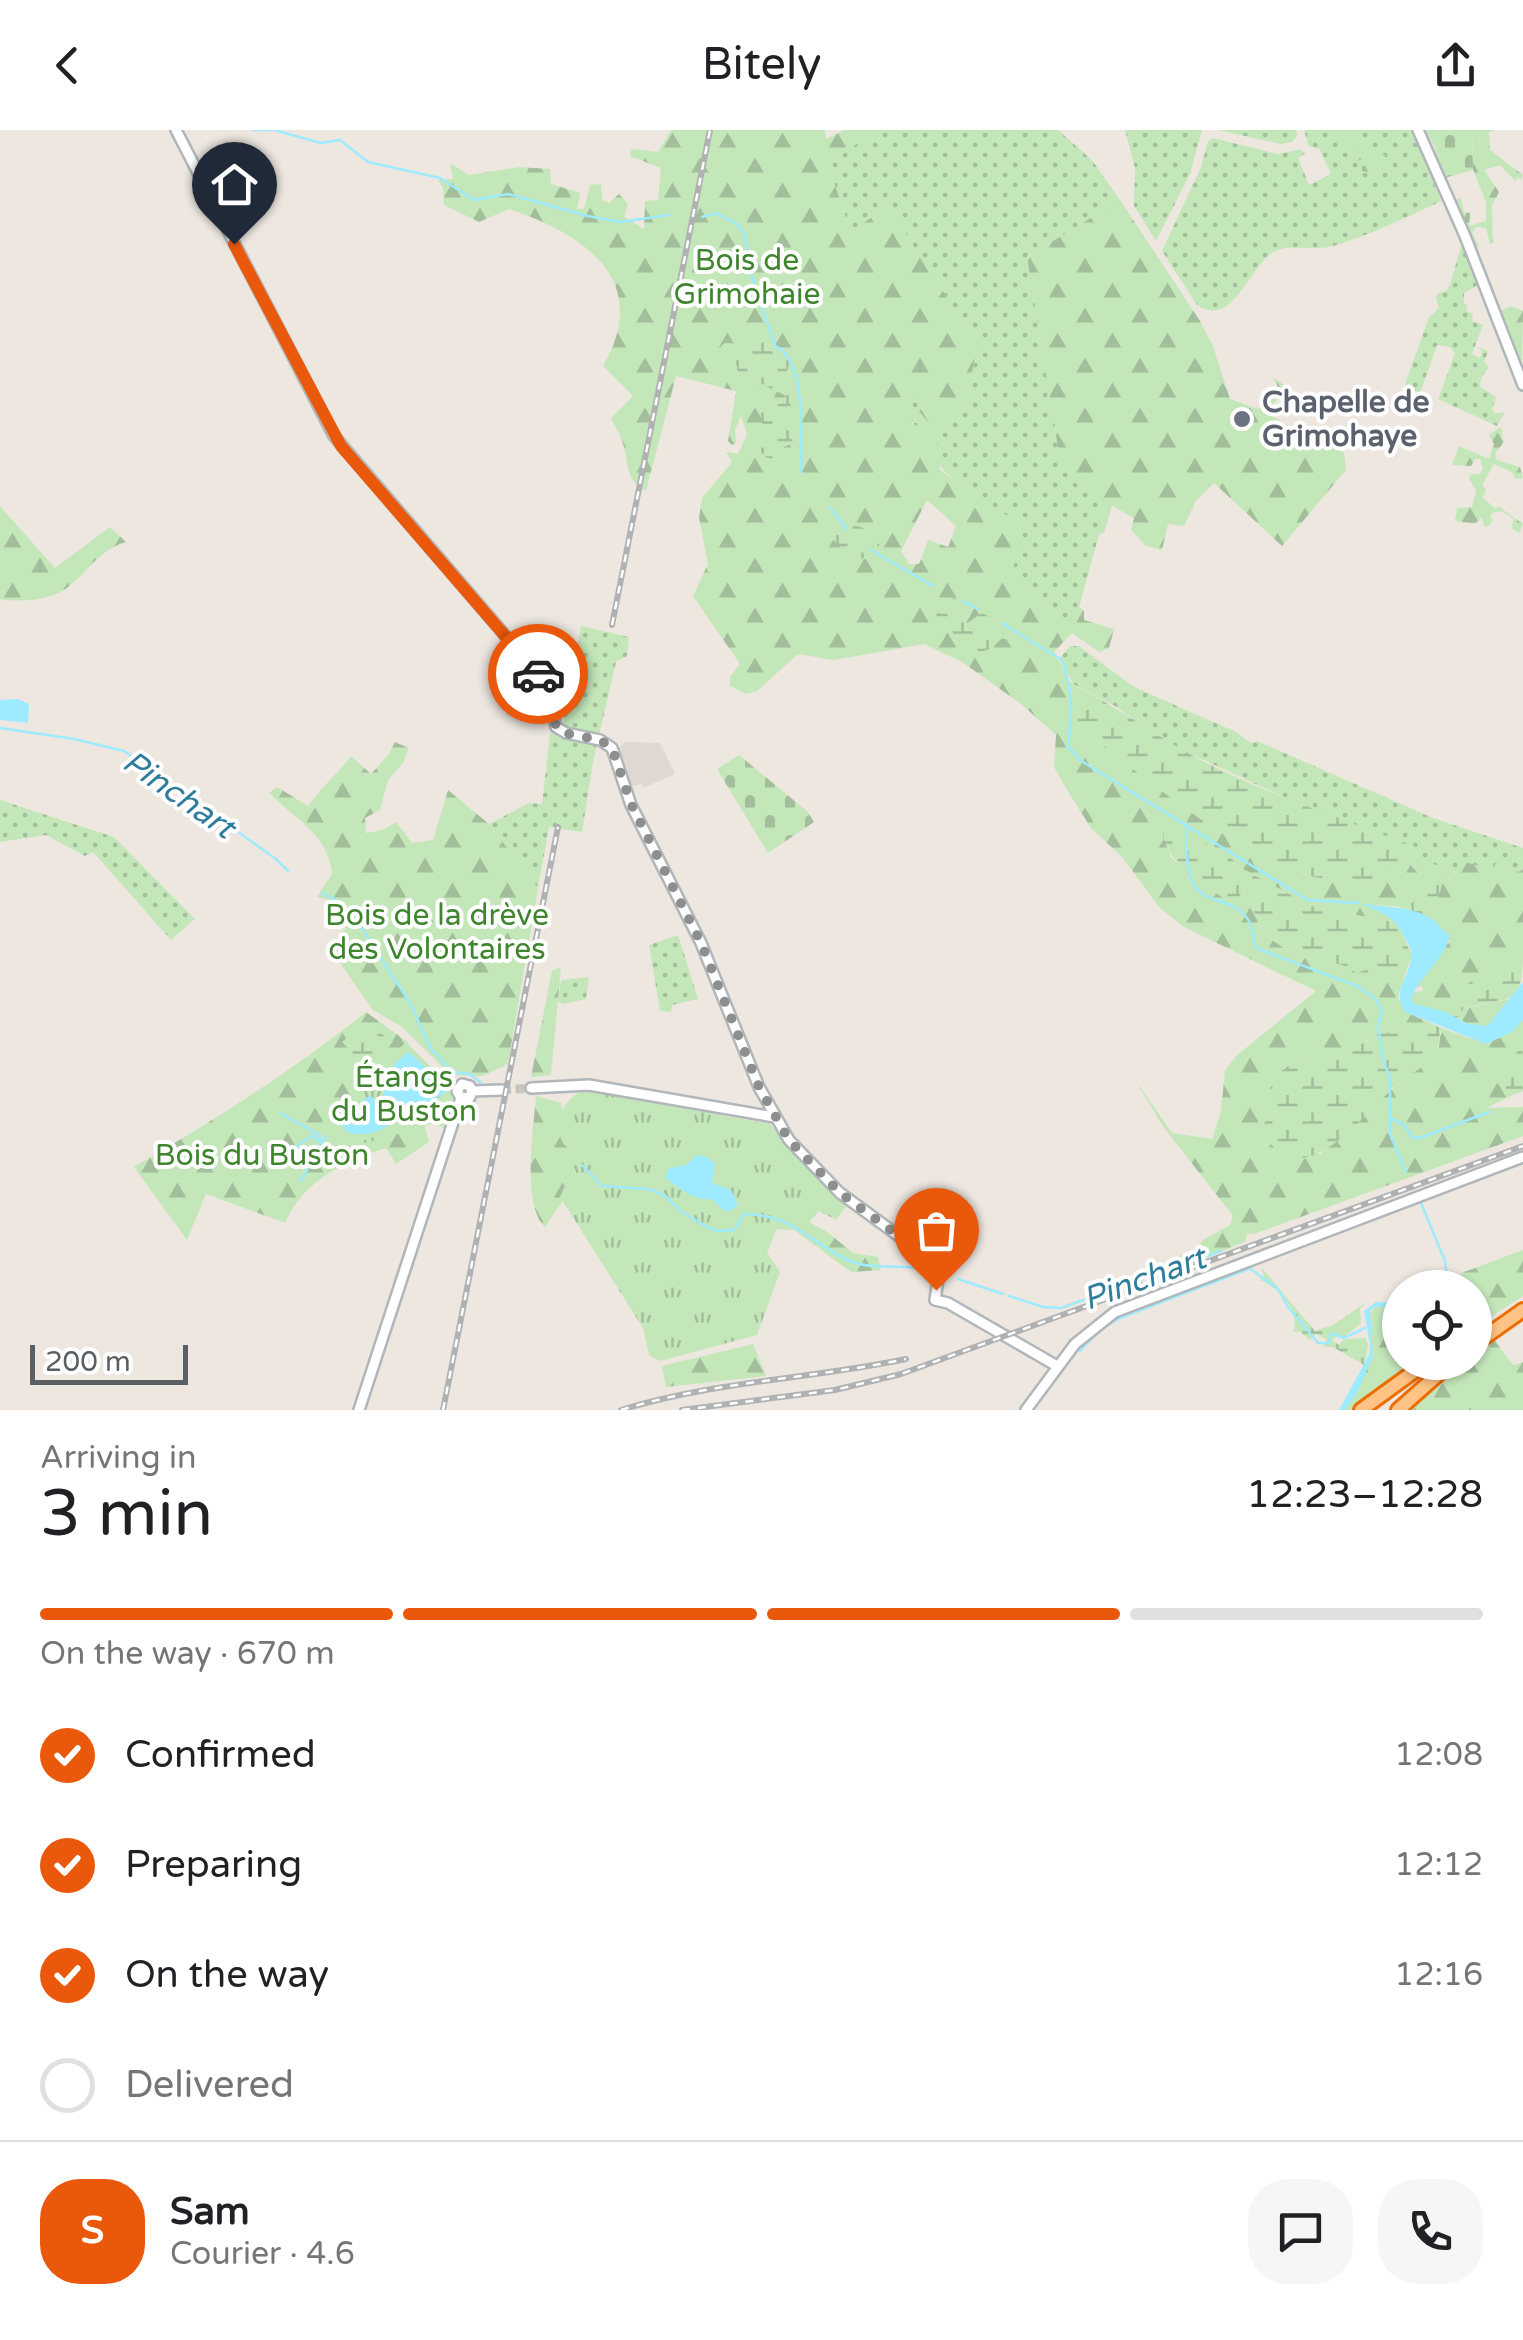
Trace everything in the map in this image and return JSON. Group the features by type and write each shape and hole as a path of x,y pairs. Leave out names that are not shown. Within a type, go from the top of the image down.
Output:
{"highway":[{"path":"1492,1322 1523,1301"},
{"path":"1492,1332 1523,1310"},
{"path":"1361,1410 1402,1380"},
{"path":"1387,1410 1420,1380"},
{"path":"1402,1408 1432,1380"}],"street":[{"path":"176,130 341,446 546,683 556,727 569,734 600,740 612,748 631,804 701,943 774,1117 794,1148 829,1184 940,1266 935,1300 948,1302 1056,1369"},
{"path":"1418,130 1472,253 1523,385"},
{"path":"359,1410 461,1098 457,1091 462,1084 470,1086 472,1092 502,1090"},
{"path":"531,1088 589,1085 774,1117"},
{"path":"1026,1410 1086,1333 1115,1312 1523,1157"}],"shaded area":[{"path":"625,742 660,743 675,774 643,788 641,784 629,787 618,750"}],"green space":[{"name":"Bois de Grimohaie","path":"671,130 825,130 826,139 844,130 876,130 828,165 851,232 888,206 977,344 967,403 939,435 919,411 925,406 912,398 912,423 936,437 940,470 1021,525 1012,577 1056,618 1074,624 1079,607 1084,611 1084,620 1114,629 1109,648 1099,652 1072,633 1054,652 1070,681 1079,688 1069,717 1178,803 1267,859 1306,875 1373,886 1405,859 1425,879 1410,900 1412,911 1366,905 1397,923 1311,906 1230,858 1216,854 1206,844 1204,847 1173,837 1168,825 1162,827 1171,858 1228,901 1251,882 1259,881 1263,888 1253,908 1262,929 1277,943 1356,972 1380,966 1405,974 1398,997 1405,1012 1428,1022 1420,1030 1403,1028 1385,1033 1379,1027 1350,1052 1308,1056 1292,1062 1265,1097 1268,1117 1261,1129 1320,1154 1432,1058 1439,1047 1441,1028 1486,1044 1512,1032 1520,1047 1506,1098 1487,1108 1523,1107 1523,1136 1254,1234 1247,1233 1246,1241 1186,1266 1171,1264 1230,1225 1233,1216 1162,1125 1134,1078 1172,1133 1212,1139 1221,1111 1225,1071 1236,1056 1316,991 1184,927 1159,907 1122,857 1091,828 1067,790 1054,767 1056,735 1021,704 962,662 924,644 834,660 798,654 757,691 746,694 730,686 730,677 740,664 693,596 708,564 699,518 702,498 732,462 726,452 738,454 747,434 741,416 735,430 736,443 728,441 736,391 676,376 646,491 630,475 621,438 611,418 633,396 603,366 616,336 620,309 615,285 603,265 585,247 537,219 509,209 479,222 444,205 438,180 453,179 450,163 469,175 520,167 550,169 551,184 580,193 577,209 584,209 590,185 601,184 602,200 609,203 619,194 628,204 624,217 644,229 645,201 658,200 661,168 630,156 631,149 658,152","holes":["927,500 956,526 948,547 928,540 919,564 909,564 901,551"]},
{"path":"869,130 1058,130 1092,160 1120,200 1027,257 1108,502 1072,633 1011,577 1021,525 949,475 922,443 909,400 925,406 920,410 938,434 967,403 977,344 888,207 851,233 828,165"},
{"path":"1125,130 1202,130 1190,174 1156,241 1134,206 1135,168"},
{"path":"1218,130 1296,130 1297,136 1292,142 1281,144"},
{"path":"1304,130 1413,130 1441,201 1333,246 1279,250 1263,261 1230,303 1210,310 1197,305 1162,251 1201,167 1208,141 1213,138 1278,154 1301,149 1305,154 1298,158 1309,185 1331,174 1319,148 1309,147"},
{"path":"1337,130 1360,130 1364,139 1353,154 1360,156 1367,151 1370,139 1375,154 1385,155 1382,166 1374,173 1362,171 1362,166 1372,165 1373,159 1370,156 1355,162"},
{"path":"1424,130 1472,130 1473,170 1444,178 1434,145"},
{"path":"1472,130 1495,130 1489,132 1490,150 1523,175 1516,182 1500,165 1484,170 1499,192 1492,206 1493,242 1490,244 1486,228 1476,227 1472,233 1479,246 1473,248 1453,201 1461,198 1464,212 1470,213 1469,226 1486,221 1486,202 1473,170"},
{"path":"1120,200 1200,321 1213,346 1230,399 1258,409 1278,387 1273,377 1288,388 1266,412 1303,434 1307,428 1344,453 1346,470 1282,546 1214,483 1196,501 1184,526 1168,524 1162,550 1146,546 1131,530 1134,518 1112,506 1104,533 1100,534 1097,532 1106,501 1079,487 1061,466 1027,257"},
{"path":"1462,243 1479,284 1464,293 1466,311 1473,314 1472,321 1483,325 1472,354 1480,358 1482,352 1478,347 1488,351 1484,362 1489,367 1480,387 1496,397 1492,410 1504,413 1497,426 1438,399 1455,353 1450,347 1437,345 1420,393 1404,387 1429,317 1439,308 1438,293 1450,285"},
{"path":"1512,306 1523,311 1522,368 1503,321 1502,310"},
{"path":"760,333 783,350 790,362 785,376 792,377 794,392 786,414 794,443 784,447 778,459 767,458 759,450 768,435 760,414 766,406 781,404 786,396 762,384 756,375 748,382 757,385 749,388 739,380 737,366 724,356 721,346 748,344 753,335"},
{"path":"1499,428 1505,440 1495,454 1497,460 1520,467 1523,478 1515,479 1512,472 1494,464 1482,485 1486,490 1483,498 1523,524 1519,533 1511,528 1514,519 1501,511 1492,513 1489,526 1484,526 1482,517 1475,524 1455,521 1457,508 1472,507 1476,490 1469,479 1483,468 1480,459 1475,459 1471,466 1452,465 1459,446 1489,459 1494,444 1489,435"},
{"path":"0,506 55,568 110,527 126,542 104,553 56,594 28,600 0,599"},
{"path":"838,523 850,523 882,536 876,555 868,560 845,553 831,537"},
{"path":"954,597 959,600 966,624 982,613 992,618 994,629 1014,638 1002,638 989,649 978,651 966,636 953,636 952,627 943,627 936,615"},
{"path":"581,626 629,637 627,656 616,662 582,832 549,827 538,888 489,824 529,803 542,804 550,734 563,726"},
{"path":"1070,646 1079,646 1134,687 1236,732 1251,743 1257,741 1433,818 1523,848 1523,869 1456,873 1412,856 1415,848 1293,801 1173,746 1115,706 1074,685 1059,659"},
{"path":"1079,688 1213,766 1416,847 1413,856 1456,873 1443,882 1437,901 1425,909 1426,917 1412,911 1410,900 1425,879 1409,860 1405,859 1373,886 1306,875 1267,859 1207,824 1068,717"},
{"name":"Bois de la drève des Volontaires","path":"395,742 409,748 403,763 388,780 380,810 365,818 366,833 383,830 396,822 412,843 433,840 448,790 489,824 538,888 508,1064 482,1076 451,1075 402,1027 372,1009 330,948 346,927 332,901 317,897 332,874 325,849 269,793 277,787 308,806 351,756 371,774"},
{"path":"739,755 808,812 814,822 768,853 717,769"},
{"path":"0,800 114,837 195,919 171,940 93,852 85,856 46,835 0,842"},
{"path":"1164,819 1174,837 1203,847 1207,843 1216,848 1217,854 1230,857 1241,868 1311,906 1397,923 1412,955 1405,974 1389,976 1380,966 1356,973 1277,943 1262,928 1253,908 1263,888 1259,881 1251,882 1235,901 1228,901 1172,856 1163,832"},
{"path":"1497,860 1519,872 1523,869 1523,954 1457,989 1441,1012 1418,1006 1411,1000 1414,992 1423,991 1422,986 1415,987 1449,942 1437,924 1426,917 1424,909 1431,906 1443,882 1460,871 1465,862 1493,870"},
{"path":"678,935 698,999 672,1005 671,1012 660,1011 649,945"},
{"path":"1523,954 1520,985 1509,998 1463,1009 1457,1018 1441,1012 1457,989"},
{"path":"561,967 551,1075 531,1077 552,971"},
{"path":"589,977 586,999 558,1002 561,980"},
{"path":"1509,999 1487,1026 1457,1018 1462,1009"},
{"name":"Bois du Buston","path":"366,1012 409,1043 380,1074 423,1120 429,1142 396,1164 386,1148 340,1167 302,1196 285,1223 206,1194 187,1240 134,1167 253,1094"},
{"path":"1523,1020 1523,1091 1506,1098 1506,1071 1520,1047 1512,1032"},
{"path":"365,1022 393,1042 367,1068 342,1042"},
{"path":"1428,1022 1441,1028 1433,1057 1395,1086 1348,1132 1311,1156 1293,1158 1276,1150 1261,1129 1268,1117 1265,1097 1277,1075 1295,1060 1313,1054 1340,1055 1369,1040 1367,1034 1374,1026 1386,1033 1403,1028 1420,1030"},
{"name":"Étangs du Buston","path":"406,1042 450,1086 453,1102 444,1128 432,1124 336,1151 326,1149 317,1137 319,1125"},
{"path":"588,1090 770,1124 818,1180 848,1204 836,1220 819,1211 804,1228 779,1224 767,1253 780,1272 757,1335 660,1361 649,1355 643,1328 560,1197 577,1160 562,1141 560,1117 573,1096"},
{"path":"536,1096 561,1103 565,1132 792,1213 826,1231 853,1253 878,1257 881,1270 851,1272 794,1230 773,1229 645,1326 564,1199 545,1227 538,1216 531,1184"},
{"path":"1523,1250 1523,1296 1492,1316 1492,1270 1469,1270"},
{"path":"1261,1267 1315,1331 1333,1325 1367,1302 1360,1309 1361,1323 1344,1337 1338,1335 1332,1340 1339,1345 1344,1339 1366,1338 1364,1365 1333,1347 1323,1347 1327,1340 1316,1334 1310,1340 1293,1332 1291,1309 1281,1295 1260,1280 1264,1276"},
{"path":"1375,1307 1382,1307 1382,1380 1399,1380 1358,1410 1345,1410 1373,1356 1368,1317"},
{"path":"1492,1337 1513,1365 1523,1362 1523,1410 1410,1410 1442,1380 1492,1380"},
{"path":"753,1344 766,1376 666,1387 662,1366"}],"water":[{"path":"18,699 29,704 28,723 0,720 0,700"},
{"path":"1358,903 1415,911 1432,919 1450,935 1443,952 1415,991 1411,1000 1415,1004 1446,1012 1466,1023 1487,1026 1523,982 1523,1020 1512,1032 1486,1044 1405,1012 1400,991 1410,965 1409,946 1390,918"},
{"path":"409,1052 450,1089 405,1119 384,1095 390,1070"},
{"path":"370,1095 394,1120 372,1133 346,1132 340,1120"},
{"path":"697,1155 715,1164 712,1183 731,1190 738,1204 732,1210 724,1211 712,1199 693,1196 665,1178 669,1168 686,1165"},
{"path":"1382,1302 1382,1307 1370,1311 1373,1356 1357,1393 1345,1410 1339,1410 1369,1355 1364,1311"}],"waterway":[{"path":"253,130 271,130"},
{"path":"274,130 321,143 340,140 368,162 440,178 474,200 508,194 620,222 669,215"},
{"path":"702,217 716,213 737,224 745,235 751,274 775,346 786,354 797,383 801,472"},
{"path":"830,508 847,529"},
{"path":"871,550 933,586"},
{"path":"963,601 978,609"},
{"path":"1002,623 1062,660 1071,704 1068,747 1083,762 1308,900 1358,903"},
{"name":"Pinchart","path":"0,728 124,751 288,871"},
{"path":"1187,824 1187,860 1192,880 1203,894 1241,911 1251,925 1256,948 1357,986 1377,1000 1382,1012 1378,1025 1382,1055 1390,1079 1390,1118"},
{"name":"Pinchart","path":"322,893 334,899 359,924 410,1003 431,1049 453,1072 470,1074 481,1083"},
{"path":"1406,1172 1390,1134 1390,1118 1403,1124 1413,1138 1420,1138 1489,1112"},
{"path":"280,1113 320,1135 320,1142"},
{"path":"287,1150 297,1153 298,1145 313,1135 320,1142"},
{"path":"300,1181 327,1137"},
{"name":"Pinchart","path":"582,1165 602,1186 648,1189 664,1195 682,1212 717,1231 734,1230 744,1214 762,1216 790,1225 850,1261 929,1270"},
{"path":"1421,1203 1446,1270"},
{"name":"Pinchart","path":"1009,1296 1043,1307 1061,1308 1221,1251"},
{"path":"1111,1308 1240,1260"},
{"name":"Pinchart","path":"1248,1267 1278,1289 1318,1343 1329,1343 1331,1333 1344,1338 1365,1328"},
{"path":"1080,1351 1101,1329 1120,1318 1248,1269"},
{"name":"Pinchart","path":"958,1279 1003,1294"}],"tunnel":[{"path":"502,1090 531,1088"}],"railway":[{"path":"612,625 710,130"},
{"path":"443,1410 558,827"},
{"path":"682,1410 835,1390 901,1374 1523,1146"},
{"path":"621,1410 727,1386 906,1359"}],"way so far":[{"path":"538,674 548,688 556,727 562,732 600,740 612,748 631,804 701,943 759,1087 779,1125 802,1157 829,1184 940,1266 936,1290"}],"place":[{"name":"Chapelle de Grimohaye","path":"1242,419"}],"route":[{"path":"234,244 341,446 538,674"}]}
